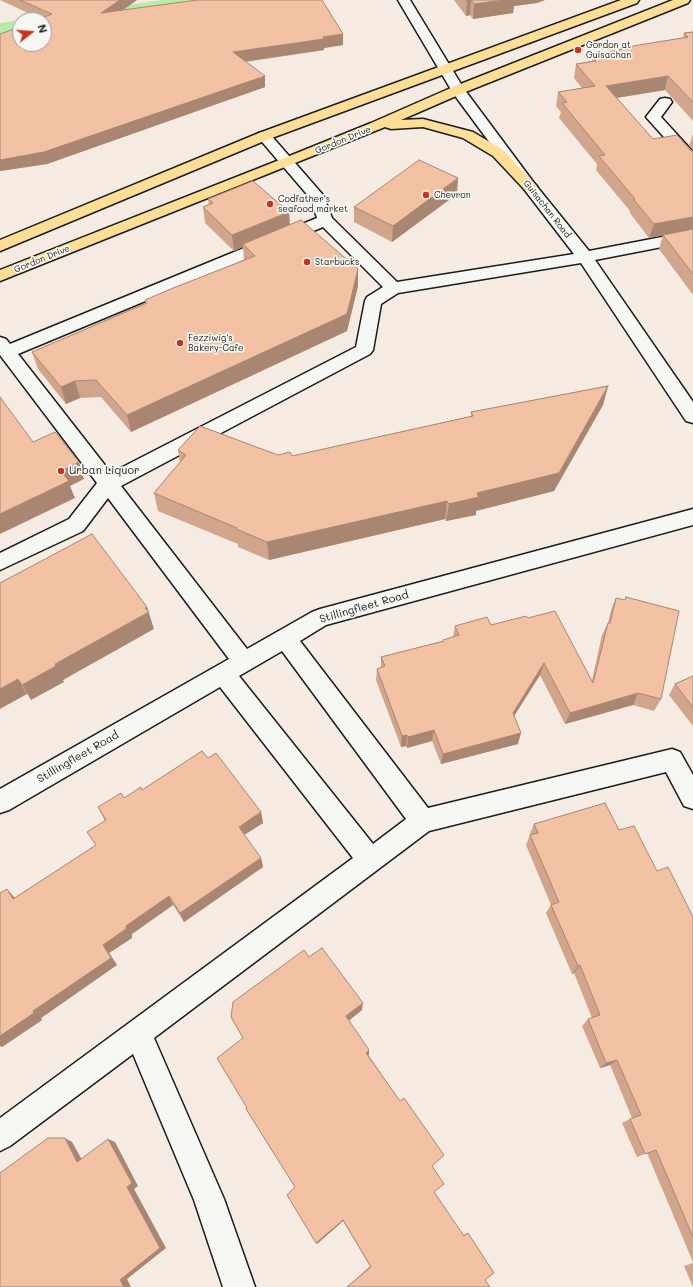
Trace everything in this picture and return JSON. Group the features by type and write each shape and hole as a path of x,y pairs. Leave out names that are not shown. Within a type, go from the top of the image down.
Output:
{"main road":[{"path":"0,246 264,136 445,68 633,0"},
{"name":"Gordon Drive","path":"0,276 287,162 376,126 458,90 684,0"},
{"path":"376,126 423,123 468,135 498,153 529,186"}],"street":[{"name":"Guisachan Road","path":"404,0 458,90 529,186 585,257 693,416"},
{"path":"665,102 653,117 693,161"},
{"path":"264,136 318,198 325,220 393,288"},
{"path":"244,662 4,348 325,220"},
{"path":"0,562 76,525 107,484 364,350 373,301 393,288 585,257 693,236"},
{"name":"Stillingfleet Road","path":"0,802 320,618 693,517"},
{"path":"285,638 424,821"},
{"path":"224,673 370,860"},
{"path":"0,1136 424,821 672,760 693,798"},
{"path":"138,1033 209,1199 239,1287"}],"green space":[{"path":"162,0 266,0 52,19 52,16"},
{"path":"12,21 12,36 0,38 0,23"}],"building":[{"path":"20,0 120,0 101,13 197,0 322,0 343,34 323,37 324,39 233,52 265,76 44,152 0,160 0,34 12,30 12,52 52,52 52,12 47,12"},
{"path":"471,0 505,0 474,4"},
{"path":"693,32 693,102 668,76 606,86 653,139 677,135 691,151 693,151 693,217 654,224 599,156 605,155 562,103 567,102 558,92 595,86 576,64 596,61 593,57 605,56 603,53 622,49 621,48 688,37 684,33"},
{"path":"419,160 458,178 393,226 354,207"},
{"path":"253,181 289,212 232,235 203,207 213,203 208,199"},
{"path":"301,220 358,269 347,314 127,415 96,380 75,381 61,387 32,352 147,303 145,300 255,256 243,244"},
{"path":"693,229 693,274 663,235"},
{"path":"608,386 559,473 477,493 479,497 449,504 447,501 267,542 154,493 186,455 178,450 200,426 278,455 290,452 292,456 473,416 471,412"},
{"path":"0,397 33,442 55,432 79,462 61,471 69,481 0,514"},
{"path":"92,534 147,607 145,608 149,612 55,664 56,666 22,685 18,679 0,689 0,583"},
{"path":"626,597 679,611 661,699 638,693 570,713 544,663 513,713 521,733 443,754 434,730 408,737 407,735 402,736 377,669 385,666 381,657 444,641 443,640 459,635 455,626 487,617 491,625 526,616 528,618 555,611 593,683 616,598 625,600"},
{"path":"693,676 693,707 675,684"},
{"path":"202,751 208,758 216,753 261,812 239,827 261,858 180,913 169,896 126,926 126,929 103,945 111,958 33,1011 34,1013 0,1036 0,893 7,889 13,899 96,845 87,832 106,820 98,807 121,793 124,798 141,787 142,790"},
{"path":"605,803 619,830 634,826 657,871 668,867 693,917 693,1237 656,1150 645,1154 630,1119 641,1115 617,1060 606,1063 588,1019 600,1015 580,965 578,966 551,905 559,902 530,835 538,833 534,824"},
{"path":"322,948 363,1003 346,1016 369,1050 366,1053 400,1101 404,1098 444,1155 432,1166 444,1184 434,1192 464,1236 468,1233 494,1273 485,1280 490,1287 347,1287 371,1267 343,1220 316,1243 287,1195 295,1187 246,1109 247,1108 217,1058 243,1038 231,1017 233,1002 304,950 309,957"},
{"path":"48,1138 65,1138 77,1162 108,1139 132,1183 127,1187 160,1248 120,1280 124,1287 0,1287 0,1173"}],"place":[{"name":"Gordon at Guisachan","path":"578,50"},
{"name":"Chevron","path":"426,195"},
{"name":"Codfather's seafood market","path":"270,204"},
{"name":"Starbucks","path":"307,262"},
{"name":"Fezziwig's Bakery-Cafe","path":"180,343"},
{"name":"Urban Liquor","path":"61,471"}]}
